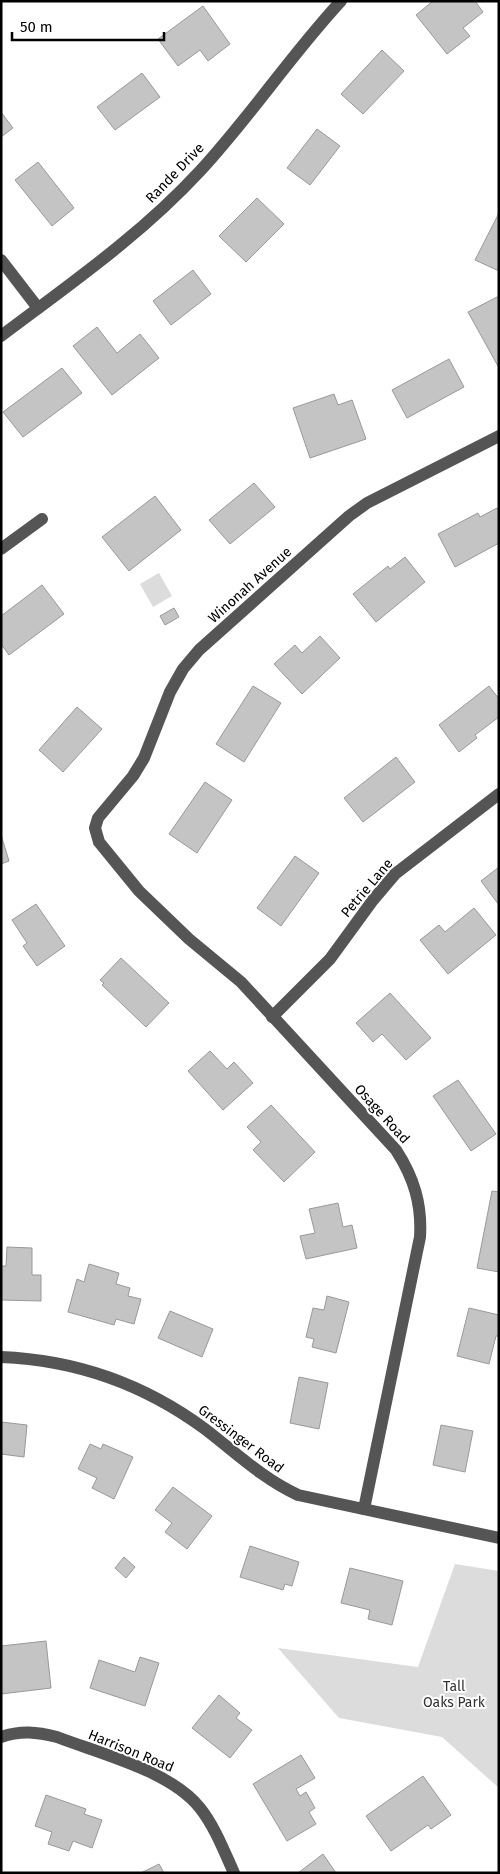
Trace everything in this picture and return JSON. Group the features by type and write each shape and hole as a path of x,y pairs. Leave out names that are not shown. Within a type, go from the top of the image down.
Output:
{"street":[{"name":"Rande Drive","path":"1,336 108,256 155,215 199,172 241,124 310,35 341,1"},
{"path":"1,260 38,308"},
{"name":"Winonah Avenue","path":"95,828 98,818 104,809 134,776 144,758 170,692 183,669 199,650 361,508 499,436"},
{"path":"1,549 42,519"},
{"name":"Petrie Lane","path":"272,1017 326,965 373,900 395,874 430,845 499,794"},
{"name":"Osage Road","path":"95,828 99,842 139,891 189,939 241,982 396,1150 409,1170 417,1193 421,1215 420,1237 364,1509"},
{"name":"Gressinger Road","path":"1,1357 55,1361 93,1370 131,1385 168,1404 278,1486 298,1495 499,1538"},
{"name":"Harrison Road","path":"1,1737 19,1732 47,1734 169,1780 186,1792 201,1808 213,1827 234,1873"}],"green space":[{"path":"159,573 172,596 153,607 140,584"},
{"name":"Tall Oaks Park","path":"455,1564 499,1571 499,1788 442,1737 339,1718 278,1648 418,1667"}],"building":[{"path":"433,1 475,1 483,12 463,28 470,36 447,54 416,15"},
{"path":"203,6 230,44 208,61 200,50 178,66 158,39"},
{"path":"382,50 404,71 363,114 341,94"},
{"path":"142,73 160,97 115,130 97,107"},
{"path":"1,112 13,128 1,137"},
{"path":"317,129 340,146 310,185 287,168"},
{"path":"38,162 74,208 52,226 15,180"},
{"path":"257,198 284,224 246,262 219,236"},
{"path":"499,213 499,271 475,260"},
{"path":"193,270 211,294 171,325 153,301"},
{"path":"499,296 499,368 468,312"},
{"path":"97,327 117,353 140,334 159,358 112,395 73,346"},
{"path":"449,359 464,387 407,418 392,390"},
{"path":"62,368 82,393 23,437 3,412"},
{"path":"334,394 338,405 352,400 366,439 310,458 293,408"},
{"path":"254,483 275,507 230,544 209,520"},
{"path":"155,496 181,530 129,571 102,537"},
{"path":"497,508 499,512 499,543 455,567 438,534 478,513 480,517"},
{"path":"405,557 425,582 376,622 353,594 388,566 390,569"},
{"path":"42,585 64,614 9,655 1,644 1,616"},
{"path":"174,608 179,617 165,625 160,616"},
{"path":"320,636 340,658 302,694 274,664 295,645 302,653"},
{"path":"253,686 281,703 244,762 216,744"},
{"path":"489,686 499,699 499,717 475,735 477,738 459,752 439,725"},
{"path":"77,707 102,729 63,772 39,750"},
{"path":"396,757 415,782 363,822 344,798"},
{"path":"205,782 232,800 197,853 169,834"},
{"path":"1,835 9,861 1,864"},
{"path":"295,856 319,873 281,926 257,908"},
{"path":"499,867 499,905 481,881"},
{"path":"36,904 65,946 37,966 23,946 27,943 12,920"},
{"path":"474,908 496,935 448,974 420,940 439,925 445,932"},
{"path":"121,958 169,1003 146,1027 102,985 104,983 100,980"},
{"path":"390,993 431,1038 406,1060 382,1034 373,1042 356,1023"},
{"path":"210,1051 227,1069 234,1062 253,1083 223,1110 188,1071"},
{"path":"458,1080 496,1134 471,1151 433,1096"},
{"path":"271,1105 315,1152 284,1182 253,1150 261,1142 247,1127"},
{"path":"492,1191 499,1192 499,1272 477,1268"},
{"path":"338,1203 343,1227 352,1225 357,1248 306,1259 300,1236 315,1233 309,1209"},
{"path":"7,1247 32,1248 32,1275 41,1275 41,1301 1,1300 1,1266 6,1266"},
{"path":"89,1264 119,1273 116,1284 130,1288 128,1296 141,1299 134,1324 116,1319 114,1325 68,1312 77,1279 84,1282"},
{"path":"327,1296 349,1302 336,1353 312,1347 314,1339 306,1337 313,1308 324,1310"},
{"path":"469,1308 499,1315 499,1336 496,1336 489,1364 457,1356"},
{"path":"170,1311 213,1329 202,1357 158,1338"},
{"path":"299,1377 328,1383 319,1429 290,1423"},
{"path":"1,1422 27,1425 24,1457 1,1454"},
{"path":"441,1425 473,1431 465,1472 433,1465"},
{"path":"90,1444 101,1449 103,1444 133,1457 114,1499 92,1488 97,1478 78,1469"},
{"path":"173,1487 212,1516 187,1549 165,1532 172,1523 155,1510"},
{"path":"250,1546 299,1562 292,1586 285,1584 283,1590 240,1577"},
{"path":"124,1557 135,1567 126,1578 115,1568"},
{"path":"350,1568 403,1581 392,1625 368,1619 370,1610 341,1603"},
{"path":"46,1641 51,1688 1,1694 1,1646"},
{"path":"140,1657 159,1663 145,1706 90,1688 99,1660 135,1672"},
{"path":"219,1695 240,1713 236,1718 252,1730 230,1758 192,1728"},
{"path":"301,1755 315,1778 296,1789 300,1796 306,1792 315,1808 309,1812 316,1824 287,1841 253,1784"},
{"path":"423,1776 451,1815 431,1829 428,1825 391,1851 366,1816"},
{"path":"46,1795 86,1809 84,1814 102,1820 92,1848 73,1841 69,1851 48,1844 52,1832 35,1826"},
{"path":"323,1854 336,1873 298,1873"},
{"path":"159,1864 164,1873 141,1873"}]}
